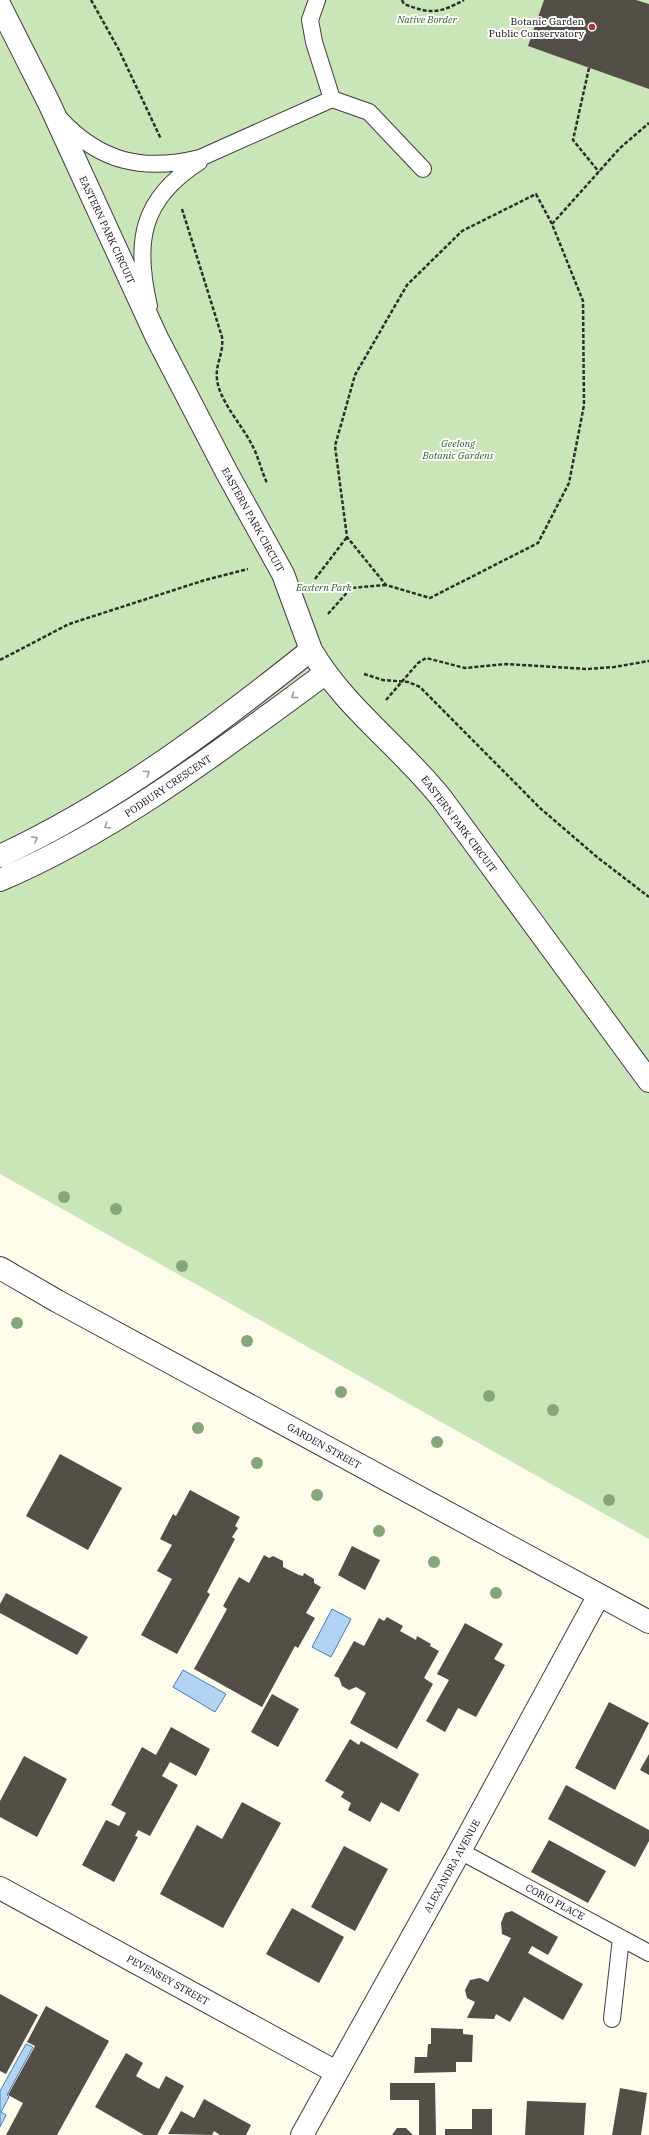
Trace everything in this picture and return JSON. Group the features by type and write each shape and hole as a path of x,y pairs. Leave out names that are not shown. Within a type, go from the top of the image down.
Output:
{"street":[{"name":"EASTERN PARK CIRCUIT","path":"0,6 49,103 157,338 226,471 276,559 311,650 326,673 370,723 424,776 457,818 649,1081"},
{"path":"0,856 64,824 125,788 230,714 311,650"},
{"name":"PODBURY CRESCENT","path":"0,880 58,854 125,814 220,751 326,673"},
{"name":"GARDEN STREET","path":"0,1268 649,1622"},
{"name":"ALEXANDRA AVENUE","path":"302,2135 460,1851 599,1595"},
{"name":"PEVENSEY STREET","path":"0,1888 336,2072"}],"lane":[{"path":"317,0 310,20 314,42 332,99"},
{"path":"49,103 72,131 97,150 122,160 140,164 169,164 200,158 332,99 369,112 423,169"},
{"path":"157,338 144,283 142,254 143,231 151,209 173,182 185,171 214,152"},
{"name":"CORIO PLACE","path":"460,1851 649,1953"},
{"path":"612,2019 621,1938"}],"path":[{"path":"91,0 119,50 164,146 169,164"},
{"path":"402,0 404,4 426,12 448,9 464,0"},
{"path":"589,68 573,140 599,172"},
{"path":"552,224 620,148 649,123"},
{"path":"173,182 222,337 223,352 217,373 218,386 252,444 269,488"},
{"path":"324,609 326,616 351,588 386,585 430,598 538,543 569,484 584,405 583,301 552,224 536,194 462,231 407,285 355,375 335,446 348,537 386,585"},
{"path":"310,574 313,582 348,537"},
{"path":"0,660 69,624 205,580 263,566 276,559"},
{"path":"370,723 390,693 422,659 426,658 465,668 506,664 587,669 614,668 649,661"},
{"path":"360,670 382,680 413,684 420,687 540,808 597,857 649,897"}],"green space":[{"name":"Eastern Park","path":"0,0 649,0 649,1539 0,1174"}],"water":[{"path":"332,1609 351,1619 331,1657 312,1647"},
{"path":"183,1670 226,1694 215,1712 173,1687"},
{"path":"26,2044 33,2047 7,2095 9,2097 1,2112 6,2115 0,2127 0,2091"}],"building":[{"name":"Botanic Garden Public Conservatory","path":"544,0 636,0 649,4 649,89 528,46"},
{"path":"60,1454 122,1488 88,1550 26,1516"},
{"path":"190,1490 240,1517 235,1526 238,1528 232,1537 235,1539 207,1592 210,1594 177,1654 141,1635 172,1579 157,1571 172,1545 160,1539 173,1514 176,1516"},
{"path":"352,1546 380,1560 365,1590 338,1575"},
{"path":"264,1555 269,1558 273,1556 283,1561 283,1567 299,1575 303,1576 304,1573 314,1579 314,1583 321,1587 306,1613 315,1618 298,1648 295,1646 262,1707 194,1669 227,1609 223,1606 239,1577 249,1583"},
{"path":"6,1593 88,1637 77,1655 0,1613 0,1604"},
{"path":"387,1617 403,1626 400,1631 416,1640 417,1636 431,1644 430,1646 439,1651 424,1678 433,1684 397,1749 350,1723 366,1693 356,1687 349,1690 342,1686 339,1678 334,1676 354,1641 364,1646 379,1618 384,1621"},
{"path":"465,1623 503,1644 494,1659 505,1665 476,1717 458,1708 445,1732 426,1721 449,1680 437,1674"},
{"path":"272,1694 299,1709 278,1747 251,1732"},
{"path":"609,1702 649,1723 615,1790 575,1768"},
{"path":"171,1727 210,1749 196,1776 170,1762 162,1776 178,1785 150,1836 138,1830 135,1836 138,1837 114,1882 82,1865 106,1820 119,1826 126,1813 111,1805 142,1747 156,1755"},
{"path":"350,1739 359,1745 361,1741 419,1774 399,1812 381,1802 370,1822 348,1810 351,1803 341,1797 344,1792 325,1781"},
{"path":"649,1754 649,1775 640,1770"},
{"path":"24,1756 67,1779 37,1837 0,1817 0,1801"},
{"path":"566,1785 649,1830 649,1841 635,1867 548,1819"},
{"path":"242,1802 281,1823 223,1928 160,1894 197,1825 222,1839"},
{"path":"549,1840 606,1871 588,1903 531,1872"},
{"path":"344,1846 388,1869 355,1931 311,1907"},
{"path":"292,1908 344,1937 319,1983 266,1954"},
{"path":"512,1911 558,1937 548,1955 532,1946 528,1953 583,1984 563,2020 524,1997 510,2022 496,2014 494,2019 467,2018 475,2002 467,1998 465,1990 470,1980 480,1978 488,1982 511,1938 502,1934 501,1923 505,1913"},
{"path":"0,1994 38,2015 6,2074 0,2071"},
{"path":"46,2006 109,2041 57,2135 6,2135 23,2103 8,2095 35,2046 27,2042"},
{"path":"431,2028 463,2029 463,2034 473,2035 472,2062 456,2062 456,2072 414,2073 415,2057 427,2057 428,2044 431,2044"},
{"path":"126,2053 143,2063 136,2076 148,2083 159,2089 166,2076 184,2086 157,2135 144,2135 95,2107"},
{"path":"390,2083 435,2083 436,2135 419,2135 419,2100 390,2100"},
{"path":"620,2088 647,2093 641,2135 612,2135"},
{"path":"204,2099 251,2125 246,2135 220,2135 214,2131 212,2135 168,2134 181,2111 194,2118"},
{"path":"527,2101 586,2103 584,2135 525,2135"},
{"path":"472,2109 492,2109 492,2135 445,2135 445,2129 472,2129"},
{"path":"397,2128 406,2128 413,2135 392,2135"}],"place":[{"name":"Botanic Garden Public Conservatory","path":"592,27"}],"park label":[{"name":"Native Border","path":"427,19"},
{"name":"Geelong Botanic Gardens","path":"458,448"}]}
